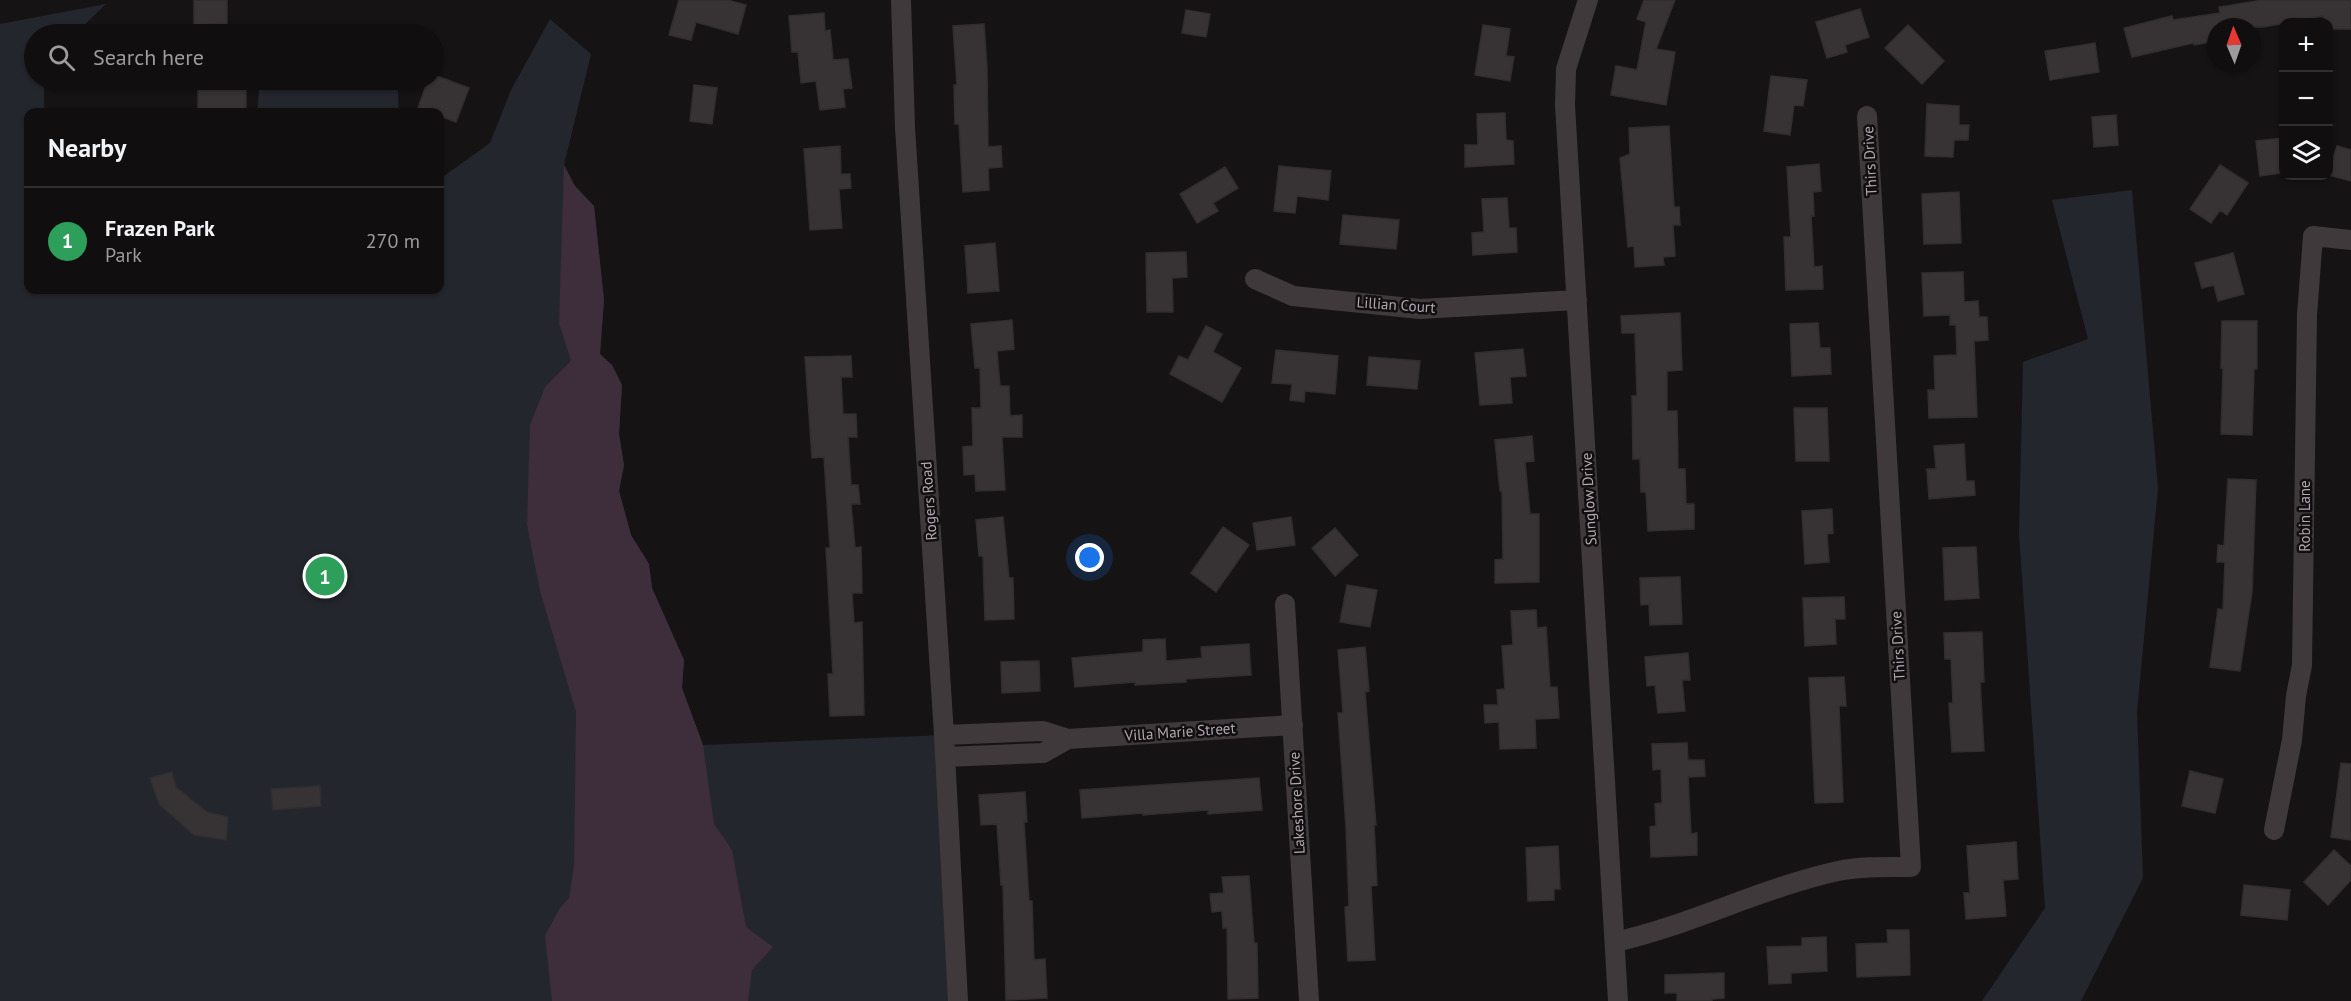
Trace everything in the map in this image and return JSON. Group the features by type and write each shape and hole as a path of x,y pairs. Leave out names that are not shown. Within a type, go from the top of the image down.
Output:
{"street":[{"name":"Rogers Road","path":"901,0 905,128 944,735 958,1001"},
{"name":"Sunglow Drive","path":"1588,0 1566,69 1565,105 1618,1001"},
{"name":"Thirs Drive","path":"1614,942 1647,935 1802,881 1840,871 1911,867 1867,116"},
{"name":"Robin Lane","path":"2274,830 2292,740 2296,696 2302,665 2307,315 2313,236 2351,240"},
{"name":"Lillian Court","path":"1255,279 1293,296 1420,309 1577,300"},
{"name":"Lakeshore Drive","path":"1285,604 1309,1001"},
{"name":"Villa Marie Street","path":"944,735 1043,730 1068,739 1293,725"},
{"name":"Villa Marie Street","path":"945,757 1043,753 1068,739"}],"shaded area":[{"path":"106,4 85,24 24,24 24,90 44,90 44,108 24,108 24,294 444,294 444,176 490,143 511,90 550,19 591,54 564,165 575,186 594,206 604,300 600,354 612,365 622,385 619,434 624,465 619,491 631,535 649,564 652,588 684,660 682,688 703,745 944,735 958,1001 0,1001 0,24"},
{"path":"259,90 398,90 399,108 257,108"},
{"path":"564,165 575,186 594,206 604,300 600,354 612,365 622,385 619,434 624,465 619,491 631,535 649,564 652,588 684,660 682,688 703,745 714,824 732,850 746,927 773,947 752,970 748,1001 552,1001 545,935 560,908 569,898 574,867 576,712 540,591 527,525 530,425 545,387 571,361 559,323"},
{"path":"2132,190 2158,488 2137,712 2143,878 2081,1001 1982,1001 2045,908 2019,534 2023,362 2088,339 2052,200"}],"building":[{"path":"194,0 227,0 227,24 194,24"},
{"path":"679,0 727,0 746,5 738,34 696,22 691,40 669,35"},
{"path":"1644,0 1675,0 1656,49 1675,52 1666,105 1611,95 1616,66 1637,70 1646,22 1637,19"},
{"path":"2263,0 2351,0 2351,29 2333,29 2333,18 2323,18 2323,16 2279,18 2279,24 2263,27 2261,27 2261,18 2207,18 2207,43 2194,45 2193,43 2132,57 2124,28 2172,16 2173,20 2220,13 2219,7"},
{"path":"1860,9 1869,37 1845,45 1847,52 1827,58 1816,22"},
{"path":"1186,10 1210,14 1206,37 1182,33"},
{"path":"824,13 825,31 830,30 833,60 848,59 852,88 843,89 845,107 820,110 816,81 801,83 798,52 792,52 789,16"},
{"path":"984,24 988,147 1001,146 1002,167 988,168 989,190 963,192 959,124 955,124 954,85 957,85 953,26"},
{"path":"1483,25 1510,29 1506,56 1514,57 1510,81 1475,75"},
{"path":"1908,25 1944,61 1922,84 1885,48"},
{"path":"2095,43 2099,72 2050,80 2045,51"},
{"path":"1771,76 1807,80 1803,106 1794,105 1790,135 1764,131"},
{"path":"444,79 469,88 456,122 444,118 444,108 418,108 424,90 444,90"},
{"path":"694,85 717,88 712,124 690,121"},
{"path":"198,90 246,90 246,108 198,108"},
{"path":"1927,104 1959,106 1959,125 1969,125 1968,140 1954,140 1953,157 1925,156"},
{"path":"1505,113 1506,140 1513,141 1514,164 1465,167 1465,145 1478,145 1477,114"},
{"path":"2116,115 2118,145 2094,147 2092,117"},
{"path":"1669,126 1674,207 1679,207 1680,225 1673,225 1675,256 1663,257 1664,265 1635,267 1634,246 1628,247 1620,158 1630,154 1629,128"},
{"path":"2279,138 2279,173 2260,176 2256,141"},
{"path":"840,146 841,174 850,174 851,188 839,189 842,228 810,230 804,149"},
{"path":"2337,146 2351,150 2351,181 2333,176 2333,159"},
{"path":"1819,164 1821,191 1813,192 1814,216 1811,216 1814,267 1822,266 1823,289 1786,290 1784,237 1791,237 1787,167"},
{"path":"2220,165 2248,183 2227,215 2220,210 2211,223 2190,209"},
{"path":"1279,166 1331,171 1328,200 1297,196 1295,213 1274,211"},
{"path":"1225,167 1238,188 1213,203 1218,211 1197,223 1180,194"},
{"path":"1959,192 1961,243 1924,244 1922,194"},
{"path":"1507,198 1509,228 1516,228 1517,252 1473,255 1472,233 1484,232 1482,199"},
{"path":"1343,215 1399,220 1396,249 1340,244"},
{"path":"995,243 999,291 968,293 965,246"},
{"path":"1186,252 1187,277 1172,278 1173,312 1147,312 1146,253"},
{"path":"2233,253 2244,294 2218,301 2214,285 2202,288 2195,263"},
{"path":"1963,272 1964,302 1978,301 1979,317 1987,317 1988,340 1974,341 1977,417 1929,418 1928,390 1935,390 1934,356 1957,355 1956,325 1950,325 1950,315 1924,316 1922,273"},
{"path":"1680,313 1682,370 1667,371 1667,411 1677,411 1678,469 1685,469 1686,504 1694,504 1694,529 1648,531 1646,492 1641,492 1640,459 1633,459 1632,396 1637,396 1635,333 1622,333 1621,316"},
{"path":"1012,320 1014,349 997,351 1000,386 1009,386 1010,416 1022,415 1022,437 1002,437 1005,490 976,491 975,474 964,475 963,447 973,446 972,408 981,408 980,368 975,368 971,324"},
{"path":"2222,321 2257,321 2257,369 2254,369 2252,435 2221,434"},
{"path":"1818,323 1820,348 1830,348 1831,374 1792,376 1790,324"},
{"path":"1206,326 1222,334 1213,352 1241,368 1222,402 1170,374 1179,356 1188,360"},
{"path":"1523,349 1526,376 1510,377 1512,403 1480,405 1475,353"},
{"path":"1276,350 1338,356 1335,394 1305,391 1304,402 1290,400 1292,384 1272,383"},
{"path":"851,356 852,377 841,377 843,414 856,414 857,437 848,437 851,485 858,485 860,504 851,504 855,548 861,547 862,593 852,593 854,623 862,622 864,715 830,716 828,674 833,674 826,548 830,548 824,457 812,458 805,357"},
{"path":"1369,357 1420,361 1417,389 1367,385"},
{"path":"1794,408 1827,408 1829,461 1796,461"},
{"path":"1532,436 1534,461 1525,462 1530,514 1539,514 1539,582 1495,583 1495,560 1503,559 1502,491 1500,491 1495,440"},
{"path":"1964,444 1966,481 1974,481 1975,495 1929,499 1927,469 1936,469 1934,446"},
{"path":"2228,479 2256,480 2252,592 2240,671 2210,667 2218,609 2223,610 2225,562 2217,562 2218,545 2224,546"},
{"path":"1832,509 1833,533 1827,534 1829,562 1805,564 1802,511"},
{"path":"1003,517 1009,578 1013,578 1014,619 985,620 983,556 979,556 976,520"},
{"path":"1291,517 1295,545 1257,550 1253,523"},
{"path":"1223,527 1249,545 1216,592 1191,573"},
{"path":"1335,528 1358,555 1335,576 1312,548"},
{"path":"1976,547 1979,598 1945,600 1943,548"},
{"path":"1680,577 1682,624 1650,625 1649,604 1641,605 1640,578"},
{"path":"1347,585 1377,590 1370,627 1340,622"},
{"path":"1844,597 1845,619 1835,619 1836,644 1805,646 1803,598"},
{"path":"1536,610 1537,628 1546,627 1550,687 1557,687 1559,718 1535,719 1536,748 1500,749 1499,722 1485,723 1484,705 1498,705 1497,690 1505,689 1502,646 1513,645 1511,611"},
{"path":"1982,632 1984,682 1980,682 1984,751 1952,752 1949,703 1953,703 1951,659 1945,659 1944,633"},
{"path":"1165,639 1166,661 1202,658 1201,647 1249,644 1251,675 1186,679 1186,682 1135,685 1135,682 1075,687 1072,658 1143,652 1143,640"},
{"path":"1365,647 1369,691 1365,692 1376,825 1374,825 1377,885 1371,886 1375,960 1348,961 1345,907 1349,906 1346,827 1338,713 1343,713 1338,650"},
{"path":"1688,653 1690,680 1682,680 1685,711 1658,713 1655,685 1647,686 1645,657"},
{"path":"1039,661 1040,691 1002,693 1001,662"},
{"path":"1844,677 1846,706 1839,706 1843,802 1815,803 1809,678"},
{"path":"1687,743 1688,760 1704,760 1705,776 1688,777 1691,834 1697,833 1697,855 1651,857 1650,827 1656,826 1655,804 1662,803 1661,769 1653,770 1652,744"},
{"path":"2341,763 2351,764 2351,840 2331,837"},
{"path":"2190,771 2223,779 2215,813 2182,806"},
{"path":"172,772 176,787 207,812 228,817 226,840 194,835 159,804 150,778"},
{"path":"1259,778 1262,810 1208,814 1208,810 1082,818 1080,790"},
{"path":"320,786 321,806 273,810 271,789"},
{"path":"1025,792 1027,822 1024,822 1029,901 1032,901 1034,960 1045,959 1047,998 1006,1000 1003,885 1001,885 997,824 981,825 979,795"},
{"path":"2016,842 2018,879 2003,880 2006,916 1966,919 1964,893 1970,893 1967,846"},
{"path":"1558,846 1560,889 1554,889 1554,900 1528,901 1526,848"},
{"path":"2334,850 2351,866 2351,880 2328,905 2304,882"},
{"path":"1249,876 1254,943 1257,943 1258,998 1228,999 1227,928 1223,928 1222,911 1212,912 1210,894 1224,893 1222,877"},
{"path":"2244,885 2290,890 2287,920 2241,915"},
{"path":"1887,930 1909,930 1910,975 1857,977 1856,944 1888,943"},
{"path":"1826,937 1827,971 1791,973 1791,983 1769,984 1767,947 1802,946 1802,938"},
{"path":"1724,973 1724,998 1712,999 1712,1001 1677,1001 1677,993 1665,993 1665,975"}],"place":[{"name":"Frazen Park","path":"325,576"}]}
